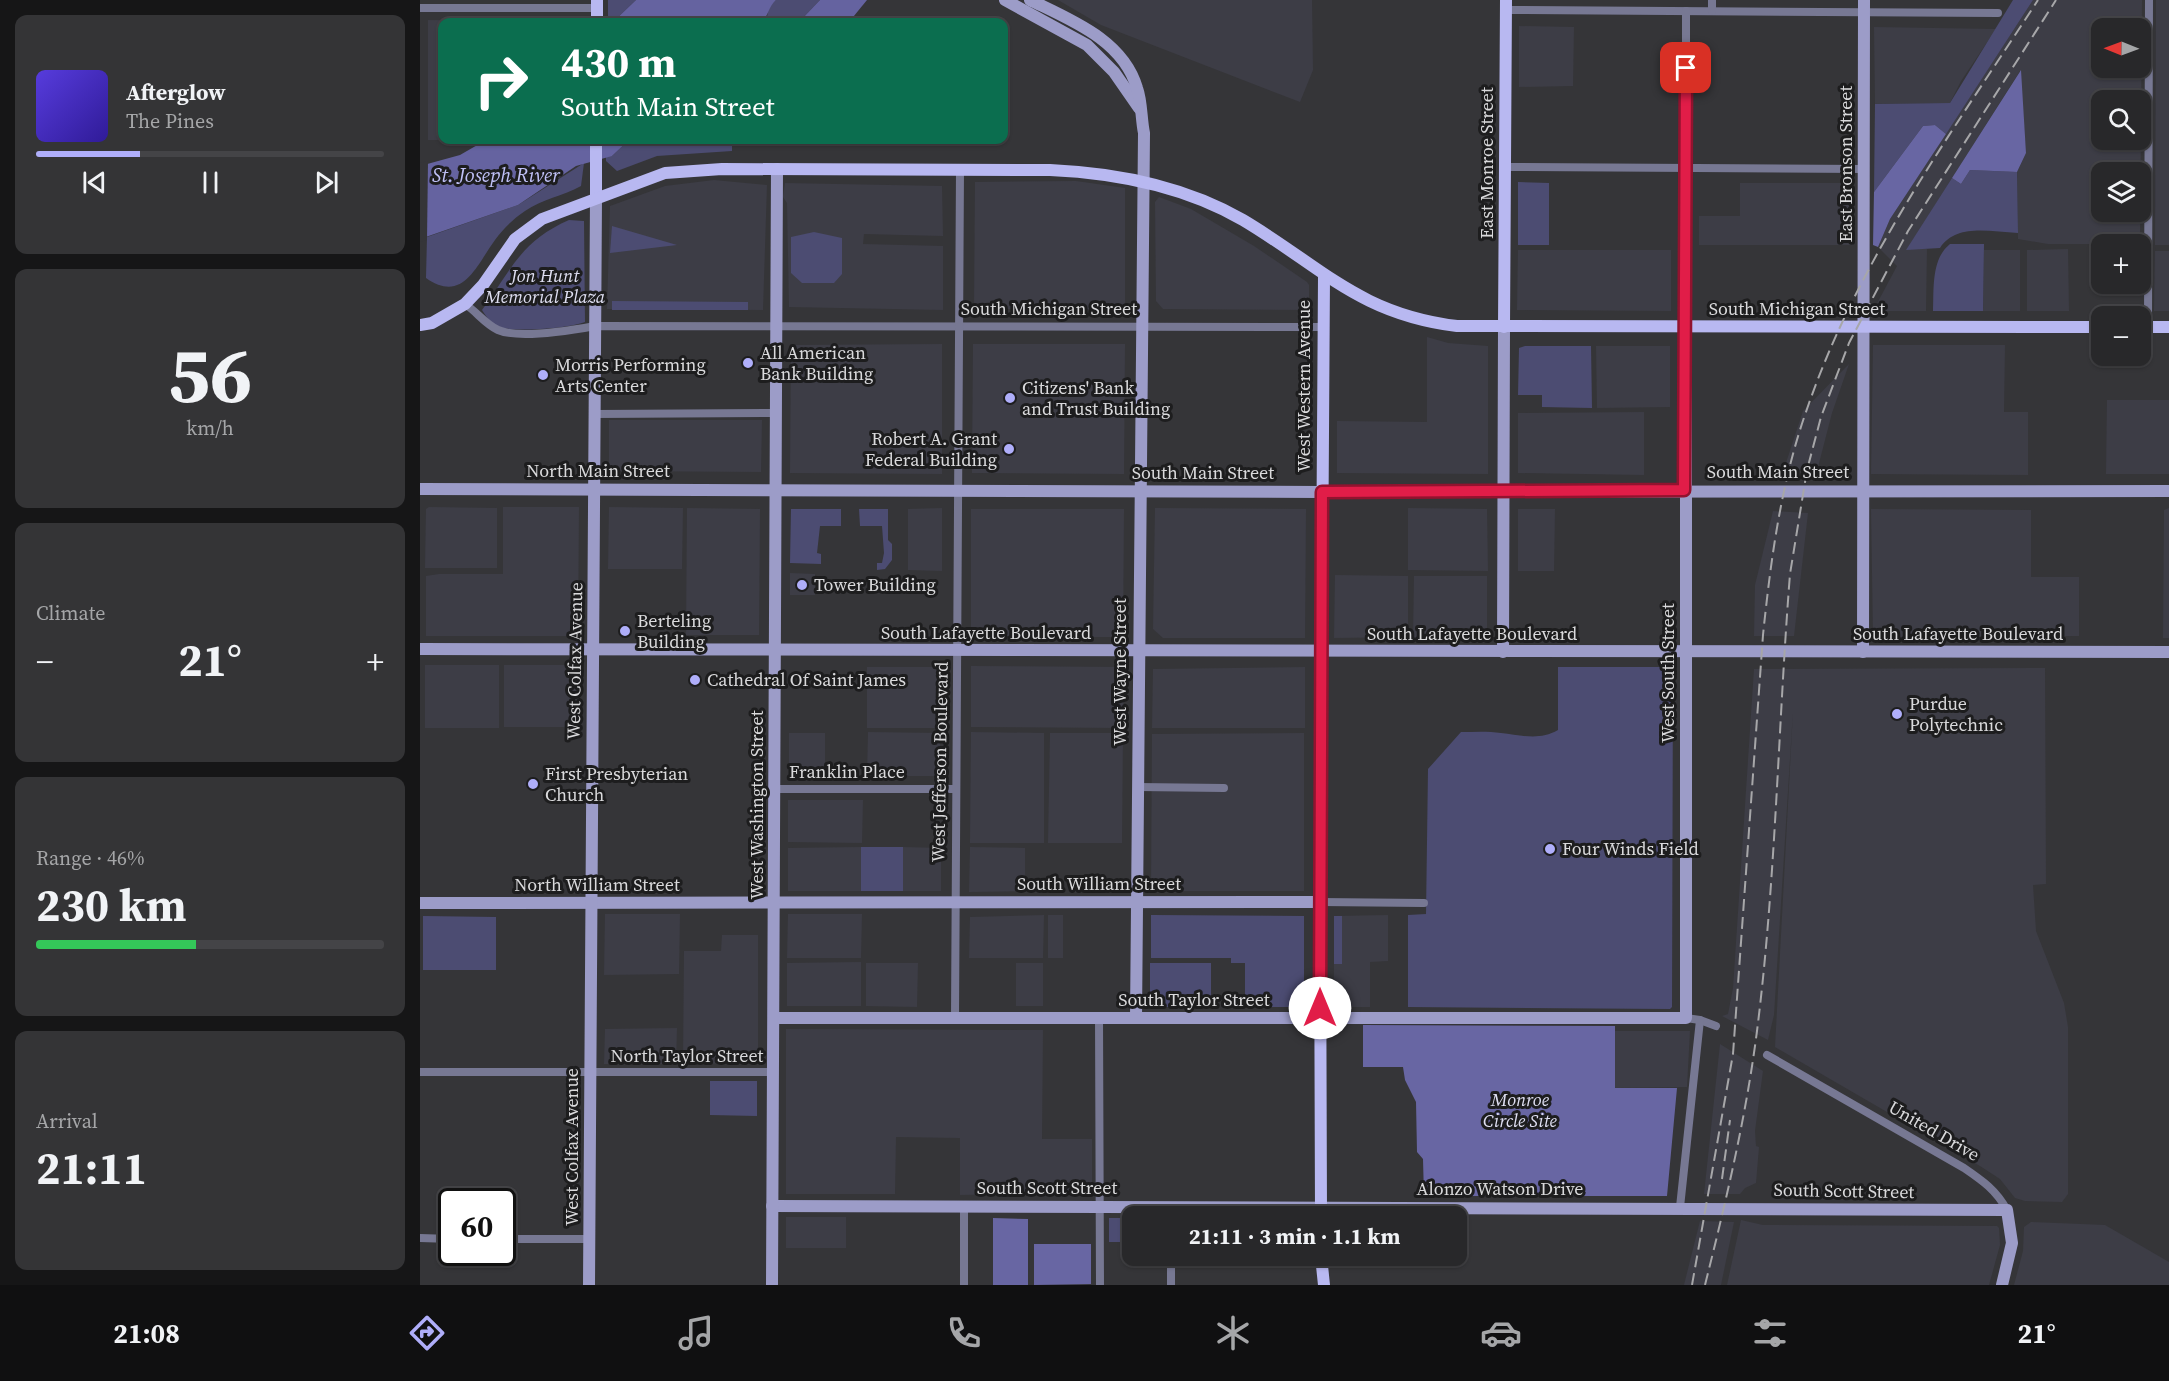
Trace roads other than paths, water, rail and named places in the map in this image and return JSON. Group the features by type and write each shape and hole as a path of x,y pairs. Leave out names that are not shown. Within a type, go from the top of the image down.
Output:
{"main road":[{"name":"East Monroe Street","path":"1504,327 1506,5"},
{"path":"596,144 596,198"},
{"name":"South Michigan Street","path":"465,304 523,232 552,214 671,172 777,169 1070,171 1144,181 1182,192 1242,220 1349,292 1405,316 1457,326 2091,327"},
{"name":"West Western Avenue","path":"1321,1206 1320,902 1324,276"},
{"path":"420,325 432,323 465,304"},
{"path":"2151,327 2169,327"},
{"path":"1316,1285 1320,1266"},
{"path":"1322,1266 1324,1285"}],"street":[{"path":"1005,0 1087,45 1114,72 1138,108"},
{"name":"West Wayne Street","path":"1030,0 1087,28 1107,43 1128,69 1137,86 1138,108 1144,134 1136,1018"},
{"path":"1712,0 1712,11"},
{"path":"2144,306 2149,0"},
{"path":"1506,5 1686,11 1864,6 1998,13"},
{"name":"East Bronson Street","path":"1863,652 1864,6"},
{"path":"420,8 597,13"},
{"path":"1686,11 1686,327"},
{"path":"1505,167 1864,169"},
{"name":"West Washington Street","path":"772,1285 777,169"},
{"name":"West Jefferson Boulevard","path":"955,1018 960,170"},
{"name":"West Colfax Avenue","path":"589,1285 596,198"},
{"name":"South Michigan Street","path":"465,304 479,313 492,327 505,332 558,332 595,326 1322,327"},
{"path":"1503,652 1504,327"},
{"name":"West South Street","path":"1686,327 1684,490 1686,1018"},
{"path":"595,414 776,413"},
{"name":"North Main Street","path":"420,489 776,489"},
{"name":"South Main Street","path":"776,489 1322,492 2169,491"},
{"name":"South Lafayette Boulevard","path":"420,650 2169,652"},
{"path":"1138,787 1224,788"},
{"name":"Franklin Place","path":"775,789 956,789"},
{"name":"North William Street","path":"420,903 774,903"},
{"name":"South William Street","path":"774,903 1424,903"},
{"name":"South Taylor Street","path":"774,1018 1686,1018"},
{"path":"1099,1018 1100,1285"},
{"path":"1686,1018 1716,1026"},
{"path":"1680,1208 1700,1020"},
{"name":"United Drive","path":"1767,1055 1964,1168 1999,1195 2007,1210 2012,1243 2002,1285"},
{"name":"North Taylor Street","path":"420,1072 773,1072"},
{"name":"South Scott Street","path":"772,1206 1122,1208"},
{"path":"964,1206 964,1285"},
{"name":"Alonzo Watson Drive","path":"1467,1210 1680,1208"},
{"name":"South Scott Street","path":"1680,1208 2007,1210"},
{"path":"420,1239 438,1239"},
{"path":"516,1239 589,1239"},
{"path":"1171,1285 1172,1266"}],"water":[{"path":"636,0 776,0 765,18 736,16 733,18 617,18"},
{"path":"820,0 867,0 852,18 803,18"},
{"name":"St. Joseph River","path":"479,144 625,144 612,156 576,166 518,205 420,239 420,166 460,155"}],"railway":[{"path":"1692,1285 1733,1054 1763,635 1774,549 1790,464 1807,409 1828,354 1880,249 1941,148 2038,0"},
{"path":"1705,1285 1741,1127 1757,1031 1773,860 1790,574 1807,470 1821,417 1849,343 1908,231 2056,0"},
{"path":"1722,1179 1730,1120"}],"place":[{"name":"All American Bank Building","path":"748,363"},
{"name":"Morris Performing Arts Center","path":"543,375"},
{"name":"Citizens' Bank and Trust Building","path":"1010,398"},
{"name":"Robert A. Grant Federal Building","path":"1009,449"},
{"name":"Tower Building","path":"802,585"},
{"name":"Berteling Building","path":"625,631"},
{"name":"Cathedral Of Saint James","path":"695,680"},
{"name":"Purdue Polytechnic","path":"1897,714"},
{"name":"First Presbyterian Church","path":"533,784"},
{"name":"Four Winds Field","path":"1550,849"}],"park label":[{"name":"Jon Hunt Memorial Plaza","path":"545,286"},
{"name":"Monroe Circle Site","path":"1520,1110"}]}
